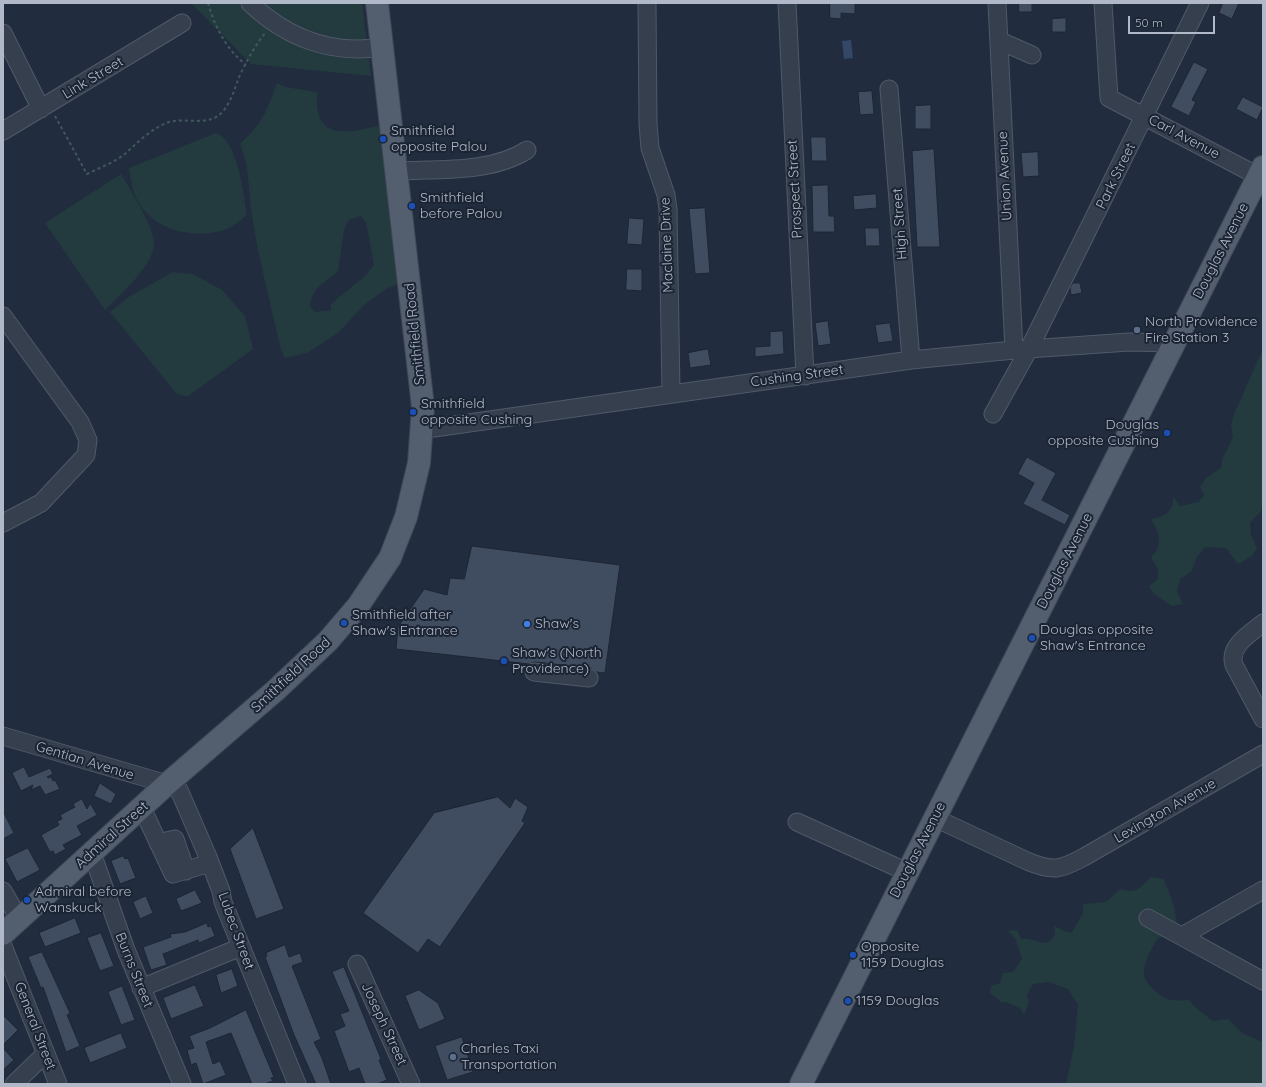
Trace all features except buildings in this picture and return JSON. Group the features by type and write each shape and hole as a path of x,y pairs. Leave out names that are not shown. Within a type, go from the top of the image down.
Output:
{"main road":[{"name":"Smithfield Road","path":"167,784 276,690 328,641 358,606 390,558 406,517 419,463 423,407 377,3"},
{"name":"Douglas Avenue","path":"801,1084 1261,172"},
{"name":"Admiral Street","path":"3,934 167,784"}],"street":[{"path":"250,3 273,22 307,41 324,46 362,50 382,47"},
{"name":"Maclaine Drive","path":"647,3 648,124 650,148 666,195 668,209 671,393"},
{"name":"Prospect Street","path":"787,3 805,376"},
{"name":"Union Avenue","path":"997,3 1021,349"},
{"name":"Carl Avenue","path":"1103,3 1109,98 1261,172"},
{"name":"Park Street","path":"993,414 1021,349 1145,116 1200,3"},
{"name":"Link Street","path":"3,131 182,23"},
{"path":"3,33 45,106"},
{"path":"1000,41 1032,55"},
{"name":"High Street","path":"889,89 911,360"},
{"path":"397,171 496,164 516,157 527,150"},
{"path":"3,316 80,422 86,436 88,447 86,455 41,503 3,522"},
{"name":"Cushing Street","path":"422,427 434,428 544,413 671,393 805,376 911,360 1021,349 1129,342 1175,343"},
{"path":"1263,623 1234,648 1231,657 1263,719"},
{"path":"534,672 589,678"},
{"name":"Gentian Avenue","path":"3,736 167,784"},
{"name":"Lexington Avenue","path":"935,818 1042,868 1054,870 1066,867 1263,754"},
{"name":"Lubec Street","path":"167,784 179,790 210,863 241,947 297,1084"},
{"path":"142,808 173,874 210,863"},
{"path":"797,822 907,872"},
{"name":"Burns Street","path":"92,853 141,988 182,1084"},
{"path":"1182,936 1263,890"},
{"path":"3,891 19,919"},
{"path":"1148,918 1263,981"},
{"name":"General Street","path":"3,946 58,1084"},
{"path":"141,988 241,947"},
{"name":"Joseph Street","path":"357,964 411,1084"},
{"path":"14,1084 46,1054"}],"path":[{"path":"208,3 221,36 234,55 246,65"},
{"path":"45,106 87,174 124,154 161,126 181,120 201,121 212,119 223,111 232,96 255,46 273,22"}],"green space":[{"path":"191,3 362,3 371,76 251,64"},
{"path":"277,83 285,87 317,92 318,109 322,121 329,128 339,131 350,131 390,123 411,279 386,289 364,305 338,333 307,353 285,358 281,350 258,250 246,161 240,144 259,123 267,110","holes":["360,216 366,222 374,265 365,276 331,304 331,310 315,312 310,306 311,300 316,290 338,271 344,230 349,220"]},
{"path":"216,133 230,146 241,181 247,215 227,229 216,232 192,233 168,228 149,215 138,202 133,188 129,168"},
{"path":"121,174 146,218 153,236 154,244 148,261 135,280 105,310 45,223"},
{"path":"173,272 193,274 222,290 245,316 253,349 188,396 177,394 110,312 130,296"},
{"path":"1263,349 1263,503 1261,511 1250,523 1251,535 1257,548 1252,556 1238,564 1226,548 1205,547 1197,557 1191,572 1180,579 1177,591 1183,604 1172,606 1154,594 1149,586 1158,579 1158,569 1151,558 1158,548 1159,538 1151,519 1160,517 1168,512 1172,506 1173,496 1180,506 1199,502 1204,495 1200,487 1206,478 1221,468 1222,460 1233,437 1231,424 1235,412"},
{"path":"1151,877 1164,879 1174,906 1178,931 1158,938 1146,963 1144,976 1146,981 1153,989 1167,999 1189,1000 1195,1007 1213,1021 1228,1019 1242,1033 1263,1042 1263,1084 1066,1084 1074,1046 1078,1005 1068,989 1048,982 1033,984 1027,995 1029,1003 1024,1015 1020,1008 1006,1002 1001,1002 990,993 991,986 1000,983 1003,973 1013,972 1022,959 1015,938 1008,931 1017,930 1021,939 1029,939 1047,943 1055,935 1054,926 1067,932 1072,932 1083,913 1083,904 1106,902 1120,889 1130,891 1138,889"}],"water":[{"path":"851,40 853,58 844,59 842,41"}],"place":[{"name":"Smithfield opposite Palou","path":"383,139"},
{"name":"Smithfield before Palou","path":"412,206"},
{"name":"North Providence Fire Station 3","path":"1137,330"},
{"name":"Smithfield opposite Cushing","path":"413,412"},
{"name":"Douglas opposite Cushing","path":"1167,433"},
{"name":"Smithfield after Shaw's Entrance","path":"344,623"},
{"name":"Shaw's","path":"527,624"},
{"name":"Douglas opposite Shaw's Entrance","path":"1032,638"},
{"name":"Shaw's (North Providence)","path":"504,661"},
{"name":"Admiral before Wanskuck","path":"27,900"},
{"name":"Opposite 1159 Douglas","path":"853,955"},
{"name":"1159 Douglas","path":"848,1001"},
{"name":"Charles Taxi Transportation","path":"453,1057"}]}
